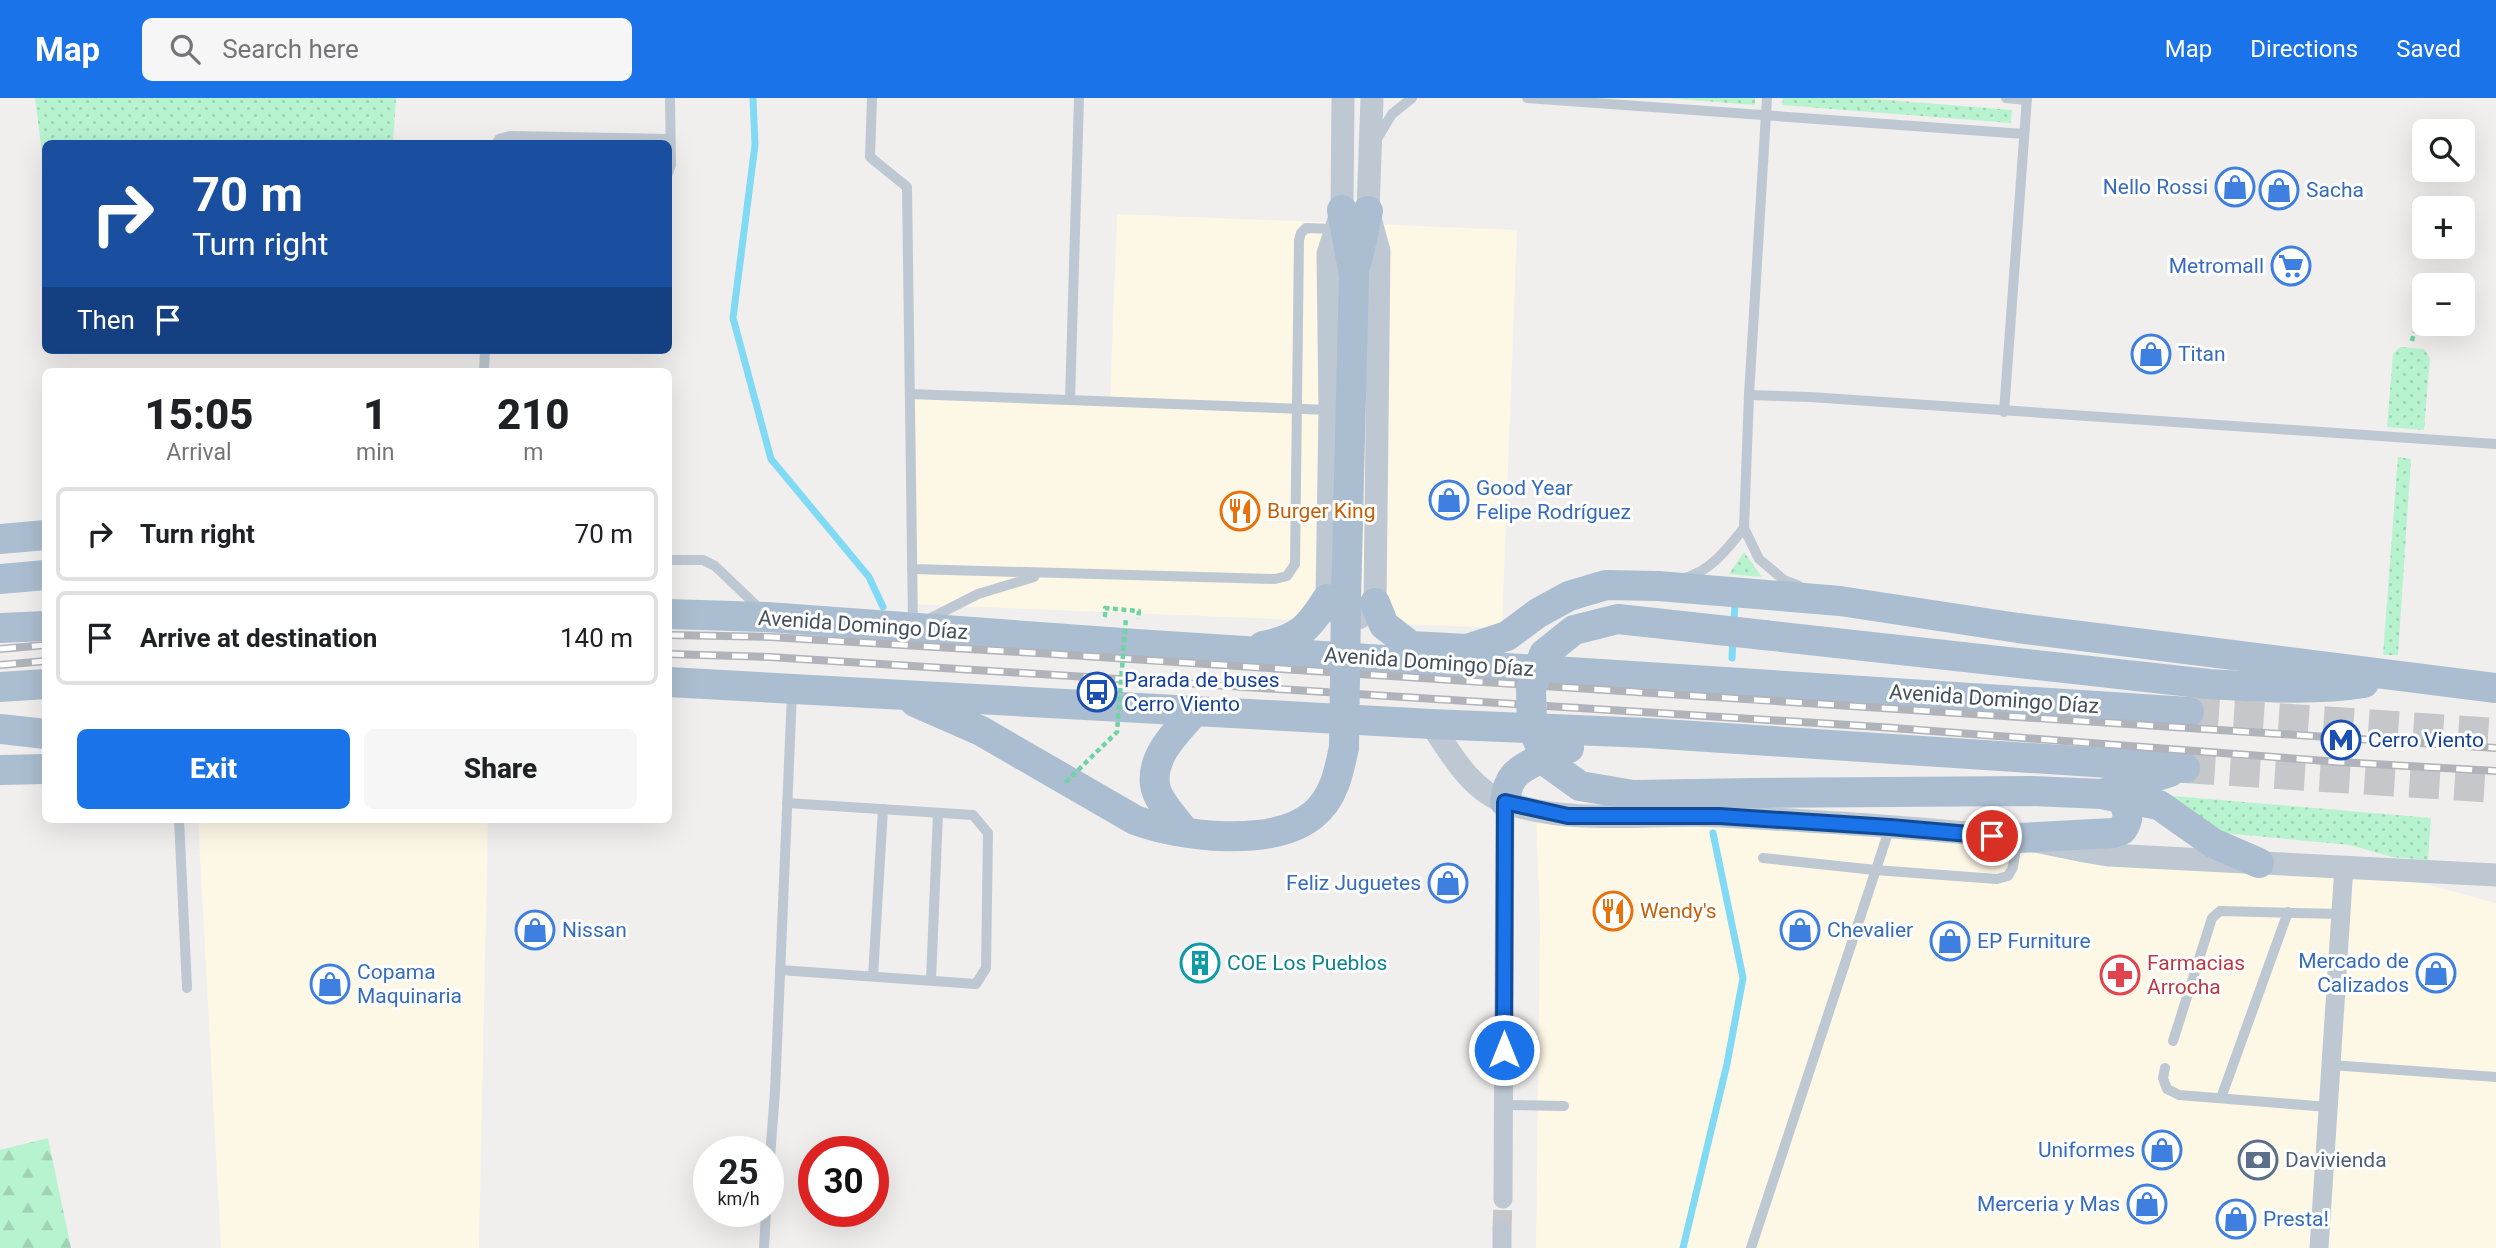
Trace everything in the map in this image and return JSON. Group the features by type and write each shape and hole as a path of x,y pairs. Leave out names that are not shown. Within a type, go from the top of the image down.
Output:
{"main road":[{"path":"899,695 981,731 1135,820 1155,828 1217,836 1256,835 1285,829 1313,816 1328,798 1338,777 1344,747 1354,275 1349,217"},
{"path":"0,539 42,535"},
{"path":"0,579 42,575"},
{"path":"1242,650 1288,640 1467,649 1507,636 1538,613 1569,596 1606,585 1658,586 1840,601 2018,628 2493,688"},
{"path":"1288,640 1314,621 1349,602"},
{"path":"1349,602 1411,646"},
{"name":"Avenida Domingo Díaz","path":"672,614 768,617 2189,712"},
{"path":"2259,863 2213,843 2159,805 2111,796 2072,793 1633,795 1580,786 1548,763 1532,727 1531,689 1544,654 1574,630 1618,619 2208,684 2333,688 2406,677"},
{"path":"0,628 42,626"},
{"path":"672,682 1431,724 1647,733 2185,768 2111,796"},
{"path":"0,687 42,684"},
{"path":"1184,831 1154,787 1156,763 1164,747 1195,711"},
{"path":"0,729 42,734"},
{"path":"1505,802 1507,789 1515,774 1557,751 1647,733"},
{"path":"1949,752 2072,793"},
{"path":"0,770 42,769"},
{"path":"2018,838 2113,833 2122,830 2128,816 2127,808 2111,796"}],"street":[{"path":"1342,98 1349,217 1379,251 1349,602"},
{"path":"1349,602 1330,410 1328,254 1349,217 1371,148 1372,98"},
{"path":"1431,724 1478,788 1505,802 1568,816 1719,816 2018,838 2076,851 2109,855 2496,875"},
{"path":"1503,1199 1505,802"},
{"path":"2319,1248 2344,866"}],"lane":[{"path":"499,140 510,136 670,139 670,98"},
{"path":"872,98 870,157 907,187 913,628"},
{"path":"1069,400 1079,98"},
{"path":"1371,148 1392,114 1412,98"},
{"path":"1527,98 2024,134"},
{"path":"1767,98 1749,395 1744,528 1759,559 1784,580 1840,601"},
{"path":"2004,412 2027,99 2006,98"},
{"path":"912,569 1275,579 1287,576 1295,564 1301,233 1306,228 1349,217"},
{"path":"909,394 1330,410"},
{"path":"1749,395 2496,444"},
{"path":"1658,586 1696,575 1720,557 1744,528"},
{"path":"672,560 703,560 715,566 768,617"},
{"path":"913,628 944,609 978,594 1048,574"},
{"path":"771,1136 792,689"},
{"path":"780,970 976,984 986,968 988,833 973,815 788,803"},
{"path":"873,976 883,809"},
{"path":"932,981 938,813"},
{"path":"179,823 187,988"},
{"path":"1751,1248 1890,827"},
{"path":"1763,858 1875,870 1997,878 2008,876 2013,867 2018,838"},
{"path":"2173,1041 2212,918 2220,911 2340,914"},
{"path":"2221,1098 2288,912"},
{"path":"2331,1065 2496,1077"},
{"path":"2165,1068 2162,1078 2167,1089 2179,1095 2328,1107"},
{"path":"1504,1105 1564,1106"},
{"path":"764,1248 765,1227"}],"path":[{"path":"2412,341 2413,336"},
{"path":"1066,782 1117,732 1126,617 1105,615 1105,608 1130,611"}],"shaded area":[{"path":"1117,214 1517,230 1502,628 907,604 915,393 1110,401"},
{"path":"1536,817 2341,862 2496,903 2496,1248 1536,1248 1540,924"},
{"path":"198,823 488,823 479,1248 221,1248"}],"green space":[{"path":"35,98 396,98 393,140 42,140 42,153"},
{"path":"1667,98 1755,98 1755,105"},
{"path":"1783,98 1862,98 2012,110 2011,123 1782,105"},
{"path":"2400,347 2424,349 2430,358 2424,430 2387,427 2393,354"},
{"path":"2398,457 2411,459 2398,655 2383,655"},
{"path":"1744,552 1762,577 1729,574"},
{"path":"2162,795 2431,818 2428,860 2392,857 2350,845 2213,832"},
{"path":"48,1138 71,1248 0,1248 0,1150"}],"waterway":[{"path":"753,98 755,145 733,318 771,459 869,577 883,607"},
{"path":"1734,626 1735,600"},
{"path":"1732,658 1733,638"},
{"path":"1683,1248 1727,1064 1743,978 1713,833"}],"tunnel":[{"path":"2189,712 2496,733"},
{"path":"2185,768 2496,788"},
{"path":"1502,1229 1503,1199"}],"railway":[{"path":"672,635 771,637 1053,654 2496,748"},
{"path":"0,649 42,645"},
{"path":"672,654 770,657 1880,727 2339,762 2496,771"},
{"path":"0,665 42,661"}],"place":[{"name":"Nello Rossi","path":"2235,187"},
{"name":"Sacha","path":"2279,190"},
{"name":"Metromall","path":"2291,266"},
{"name":"Titan","path":"2151,354"},
{"name":"Good Year Felipe Rodríguez","path":"1449,500"},
{"name":"Burger King","path":"1240,511"},
{"name":"Parada de buses Cerro Viento","path":"1097,692"},
{"name":"Cerro Viento","path":"2341,740"},
{"name":"Feliz Juguetes","path":"1448,883"},
{"name":"Wendy's","path":"1613,911"},
{"name":"Nissan","path":"535,930"},
{"name":"Chevalier","path":"1800,930"},
{"name":"EP Furniture","path":"1950,941"},
{"name":"COE Los Pueblos","path":"1200,963"},
{"name":"Mercado de Calizados","path":"2436,973"},
{"name":"Farmacias Arrocha","path":"2120,975"},
{"name":"Copama Maquinaria","path":"330,984"},
{"name":"Uniformes","path":"2162,1150"},
{"name":"Davivienda","path":"2258,1160"},
{"name":"Merceria y Mas","path":"2147,1204"},
{"name":"Presta!","path":"2236,1219"}],"route":[{"path":"1504,1050 1505,802 1568,816 1719,816 1992,836"}]}
